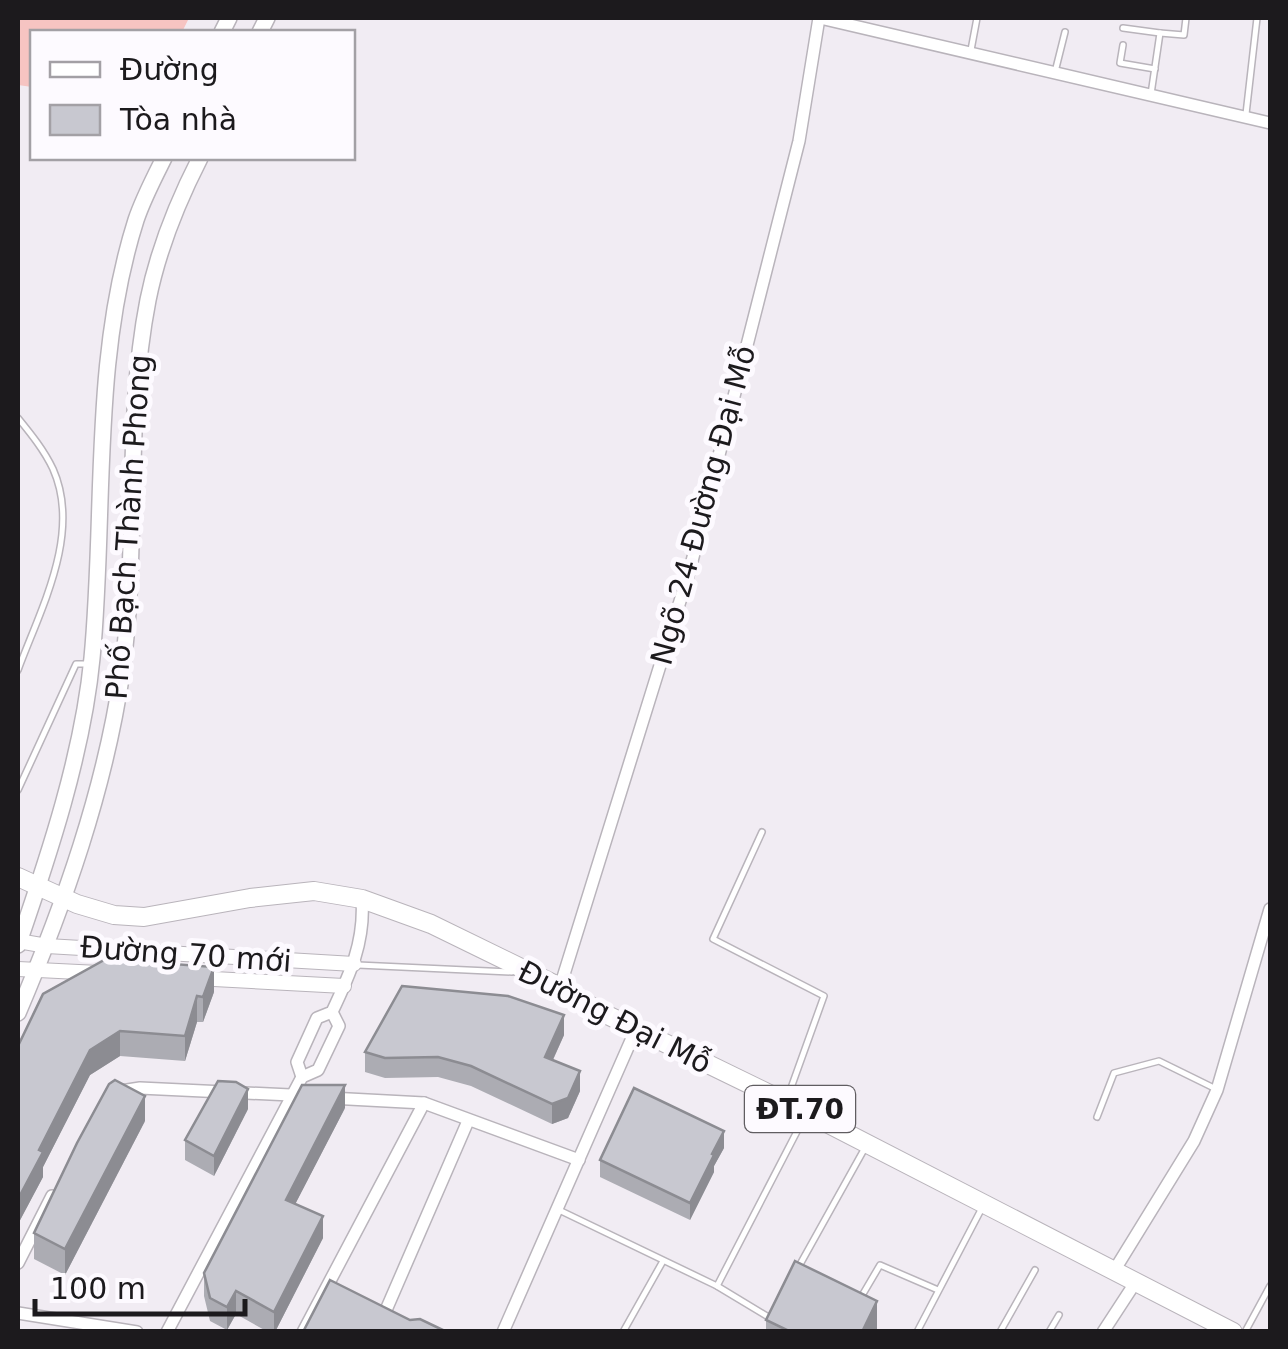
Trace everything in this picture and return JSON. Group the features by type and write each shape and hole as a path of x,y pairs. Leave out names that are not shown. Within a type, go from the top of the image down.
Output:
{"main road":[{"name":"Phố Bạch Thành Phong","path":"18,942 67,782 92,662 107,374 115,308 136,218 163,160"},
{"name":"Phố Bạch Thành Phong","path":"26,1012 36,970 86,824 122,671 134,510 138,373 148,299 168,230 199,160"},
{"path":"136,218 168,230"},
{"name":"Đường Đại Mỗ","path":"18,876 35,895 62,898 114,915 144,917 314,891 362,899 430,924 1233,1332"},
{"path":"18,912 35,895"},
{"path":"65,992 97,973"},
{"path":"18,1021 26,1012"}],"street":[{"path":"820,18 1270,123"},
{"name":"Ngõ 24 Đường Đại Mỗ","path":"560,987 690,569 799,141 820,18"},
{"path":"302,1078 296,1062 317,1018 332,1012 354,964 364,922 362,899"},
{"path":"1114,1272 1194,1140 1217,1090 1270,909"},
{"name":"Đường 70 mới","path":"18,942 354,964"},
{"name":"Đường 70 mới","path":"18,970 116,974"},
{"name":"Đường 70 mới","path":"173,977 344,986"},
{"path":"167,1332 302,1078 318,1070 339,1026 332,1012"},
{"path":"503,1332 636,1029"},
{"path":"106,1098 140,1088 424,1103 579,1160"},
{"path":"304,1332 424,1103"},
{"path":"383,1317 468,1121"},
{"path":"18,1264 60,1179"},
{"path":"1103,1332 1135,1283"},
{"path":"326,1288 340,1296"},
{"path":"369,1310 399,1324"},
{"path":"18,1313 137,1332"}],"lane":[{"path":"971,52 977,18"},
{"path":"1123,28 1184,35 1186,18"},
{"path":"1246,117 1257,18"},
{"path":"1055,72 1066,32"},
{"path":"1150,94 1160,33"},
{"path":"1122,45 1120,63 1155,69"},
{"path":"18,418 55,473 61,524 53,576 18,670"},
{"path":"18,790 76,664 92,662"},
{"path":"18,770 22,776"},
{"path":"762,832 713,940 824,996 786,1102"},
{"path":"354,964 530,973"},
{"path":"1097,1117 1114,1073 1159,1061 1217,1090"},
{"path":"716,1286 807,1113"},
{"path":"793,1277 867,1144"},
{"path":"917,1332 984,1203"},
{"path":"559,1210 716,1286 781,1325"},
{"path":"623,1332 663,1261"},
{"path":"851,1315 880,1265 938,1290"},
{"path":"1000,1332 1036,1270"},
{"path":"1245,1332 1270,1286"},
{"path":"1049,1332 1059,1315"}],"shaded area":[{"path":"18,18 189,18 183,30 30,30 30,87 18,85"}],"building":[{"path":"106,959 214,967 203,997 197,996 185,1036 120,1031 90,1050 18,1199 18,1046 43,994"},
{"path":"402,986 508,996 564,1015 545,1057 580,1071 568,1098 552,1104 471,1066 438,1057 385,1058 365,1052"},
{"path":"115,1080 145,1096 65,1249 34,1233 77,1143 109,1084"},
{"path":"218,1081 236,1082 248,1089 214,1156 185,1140"},
{"path":"302,1085 345,1085 286,1200 323,1216 274,1312 236,1291 227,1307 210,1298 204,1273"},
{"path":"634,1088 724,1131 690,1203 600,1160"},
{"path":"795,1261 877,1301 862,1332 791,1332 766,1320"},
{"path":"330,1280 410,1320 420,1319 447,1332 303,1332"}]}
